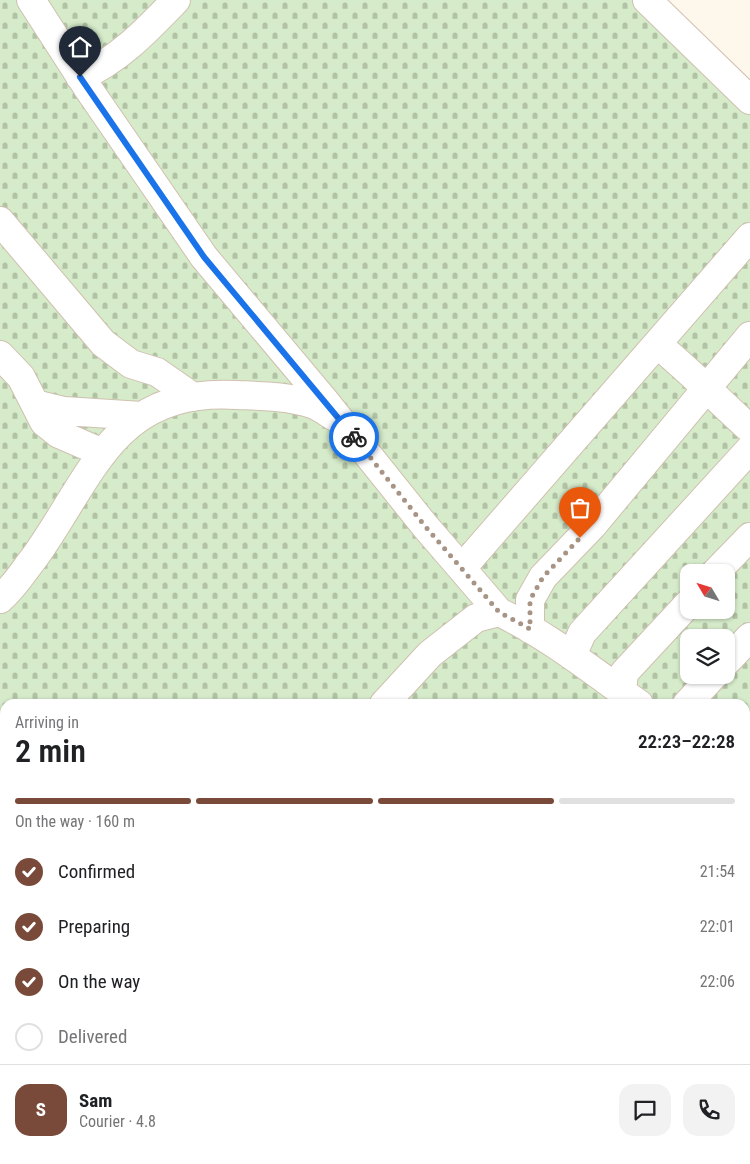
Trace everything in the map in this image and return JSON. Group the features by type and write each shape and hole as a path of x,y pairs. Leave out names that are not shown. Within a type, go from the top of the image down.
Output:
{"lane":[{"path":"31,0 80,77 204,257 340,420 425,526 499,612 572,656 630,698"},
{"path":"80,77 103,67 124,50 176,0"},
{"path":"647,0 750,100"},
{"path":"0,222 103,343 132,364 157,372 194,397"},
{"path":"462,568 750,237"},
{"path":"530,629 530,600 543,577 592,525 750,336"},
{"path":"657,344 694,374 705,389 750,429"},
{"path":"0,355 21,377 44,422 59,434 102,454"},
{"path":"0,599 10,590 48,538 90,468 120,432 149,410 181,399 221,394 277,397 312,404 340,420"},
{"path":"35,404 64,411 142,416"},
{"path":"572,656 582,633 750,450"},
{"path":"724,564 750,537"},
{"path":"389,699 430,654 476,618 499,612"},
{"path":"630,698 624,673 680,612"},
{"path":"735,653 750,637"},
{"path":"692,699 706,684"}],"green space":[{"path":"0,0 654,0 750,86 750,699 0,699"}],"way so far":[{"path":"354,437 425,526 499,612 530,629 530,600 543,577 580,538"}],"route":[{"path":"80,77 204,257 354,437"}]}
